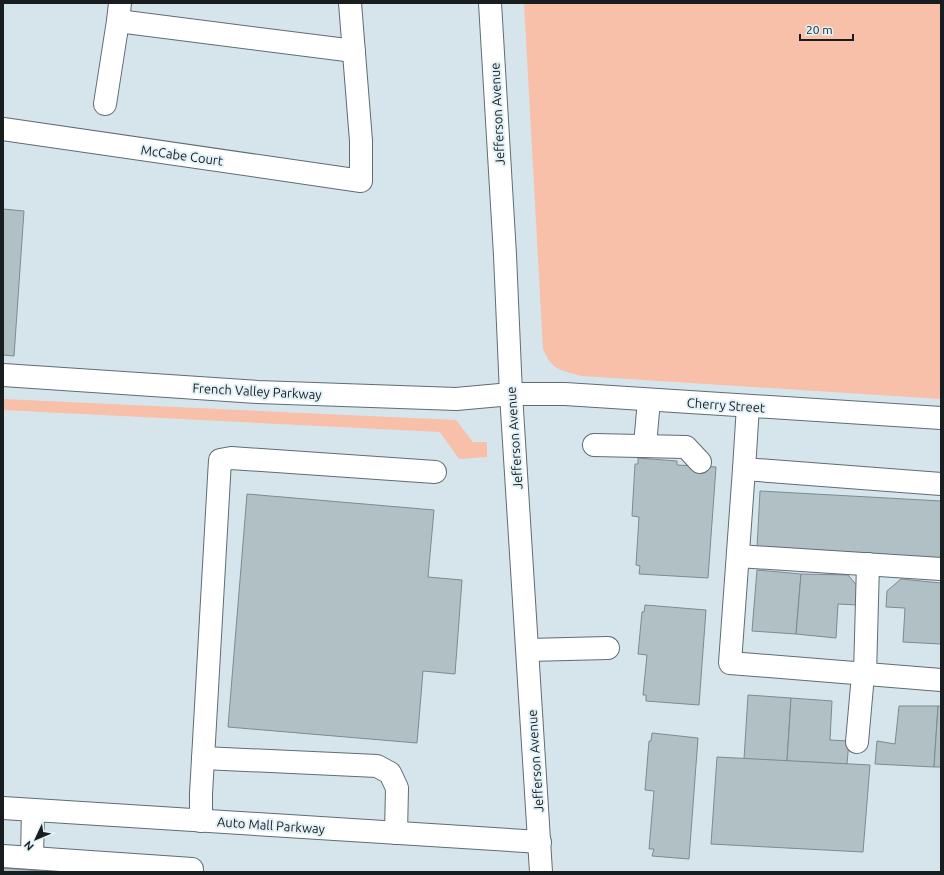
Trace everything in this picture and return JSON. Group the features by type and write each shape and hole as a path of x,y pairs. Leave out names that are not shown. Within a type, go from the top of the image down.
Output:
{"main road":[{"path":"106,104 119,12 354,51 350,3"},
{"name":"Jefferson Avenue","path":"490,3 505,240 511,394 541,872"},
{"name":"McCabe Court","path":"3,129 361,181 361,141 354,51"},
{"name":"French Valley Parkway","path":"3,375 274,392 456,399 511,394"},
{"name":"Cherry Street","path":"511,394 565,394 941,418"},
{"path":"645,445 649,400"},
{"path":"748,406 730,663 941,680"},
{"path":"594,445 686,447 700,462"},
{"path":"201,821 203,758 220,460 231,458 434,472"},
{"path":"744,469 941,484"},
{"path":"738,556 941,569"},
{"path":"858,742 863,676 865,674 868,564"},
{"path":"528,650 608,648"},
{"path":"203,758 377,766 390,773 397,788 396,833"},
{"name":"Auto Mall Parkway","path":"3,808 540,842"},
{"path":"32,858 33,810"},
{"path":"3,856 192,869"}],"shaded area":[{"path":"524,3 941,3 941,399 582,376 563,371 554,366 546,356 543,349"},
{"path":"3,399 456,420 473,442 487,442 487,457 459,459 440,432 3,410"}],"building":[{"path":"3,209 24,211 14,356 3,355"},
{"path":"638,458 677,461 677,465 716,467 708,578 639,574 640,566 636,565 639,517 632,516 635,464 638,464"},
{"path":"760,491 941,501 941,560 757,548"},
{"path":"247,494 434,510 428,577 462,580 455,674 423,671 417,743 228,727"},
{"path":"757,570 801,574 796,634 752,631"},
{"path":"801,574 848,575 860,589 858,605 838,604 836,638 796,634"},
{"path":"901,579 941,583 941,644 903,642 905,608 886,607 887,591"},
{"path":"645,605 706,610 699,705 646,701 646,695 643,695 647,655 638,654 642,612 644,612"},
{"path":"748,695 791,698 787,761 744,759"},
{"path":"791,698 832,701 830,740 849,741 847,764 787,761"},
{"path":"899,706 938,706 934,767 875,764 877,741 895,744"},
{"path":"938,706 941,706 941,767 934,767"},
{"path":"652,733 698,738 689,859 652,856 654,849 649,849 654,791 645,790 649,741 651,741"},
{"path":"717,757 870,765 863,852 711,844"},
{"path":"3,868 55,872 3,872"},
{"path":"55,870 82,872 55,872"}]}
